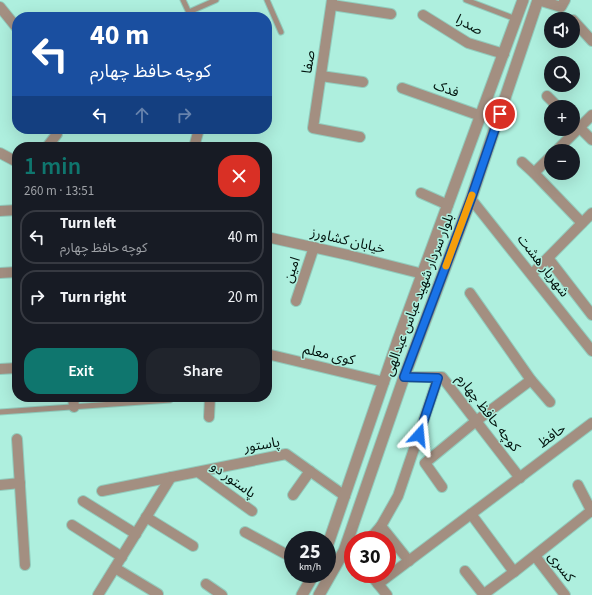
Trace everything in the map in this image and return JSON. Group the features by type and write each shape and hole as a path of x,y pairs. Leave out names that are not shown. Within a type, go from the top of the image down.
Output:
{"street":[{"name":"بلوار سردار شهید عباس عبدالهی","path":"333,531 398,340 523,0"},
{"name":"بلوار سردار شهید عباس عبدالهی","path":"319,595 344,551 404,377 471,199 538,0"},
{"path":"538,0 563,3 568,12"},
{"path":"332,3 391,14"},
{"name":"صفا","path":"332,3 313,128 360,137"},
{"path":"0,7 12,22"},
{"name":"صدرا","path":"424,15 468,43 504,54"},
{"path":"580,29 592,42"},
{"path":"321,76 363,82"},
{"name":"فدک","path":"402,88 481,116"},
{"path":"547,96 551,100"},
{"path":"580,122 592,115"},
{"path":"580,128 592,140"},
{"path":"51,142 57,134"},
{"path":"0,153 12,159"},
{"path":"522,162 582,223"},
{"path":"534,173 544,163"},
{"path":"421,193 448,205"},
{"name":"شهریار هشت","path":"471,199 592,351"},
{"path":"0,211 12,210"},
{"path":"532,274 592,213"},
{"name":"خیابان کشاورز","path":"272,238 423,274"},
{"name":"امین","path":"296,301 314,247"},
{"path":"548,258 592,315"},
{"path":"0,273 12,272"},
{"path":"423,274 440,282"},
{"path":"470,293 531,380 550,402"},
{"name":"کوی معلم","path":"272,355 384,382"},
{"path":"0,369 12,368"},
{"name":"کوچه حافظ چهارم","path":"404,377 442,378 520,478"},
{"path":"377,531 398,496 438,378"},
{"path":"442,487 425,463 531,380"},
{"path":"209,417 210,402"},
{"name":"حافظ","path":"378,584 592,423"},
{"path":"17,439 25,565"},
{"name":"پاستور","path":"102,492 286,454 345,496"},
{"path":"292,494 310,471"},
{"name":"پاستور دو","path":"198,472 252,511"},
{"path":"98,595 171,477"},
{"path":"0,485 20,483"},
{"path":"465,571 484,595 592,512 578,485"},
{"path":"83,501 136,534"},
{"path":"471,514 514,572"},
{"path":"146,517 193,546"},
{"path":"72,525 122,557"},
{"path":"381,526 408,561"},
{"path":"245,532 284,553"},
{"name":"کسری","path":"535,556 565,595"},
{"path":"115,568 158,594"},
{"path":"302,595 309,583"},
{"path":"206,584 222,595"},
{"path":"378,584 387,595"}],"lane":[{"path":"183,0 189,12"},
{"path":"195,12 216,0"},
{"path":"267,0 281,32"},
{"path":"466,0 516,20"},
{"path":"0,412 73,402"}],"slow traffic":[{"path":"446,266 472,195"}],"route":[{"path":"419,435 438,378 404,377 471,199 500,114"}]}
